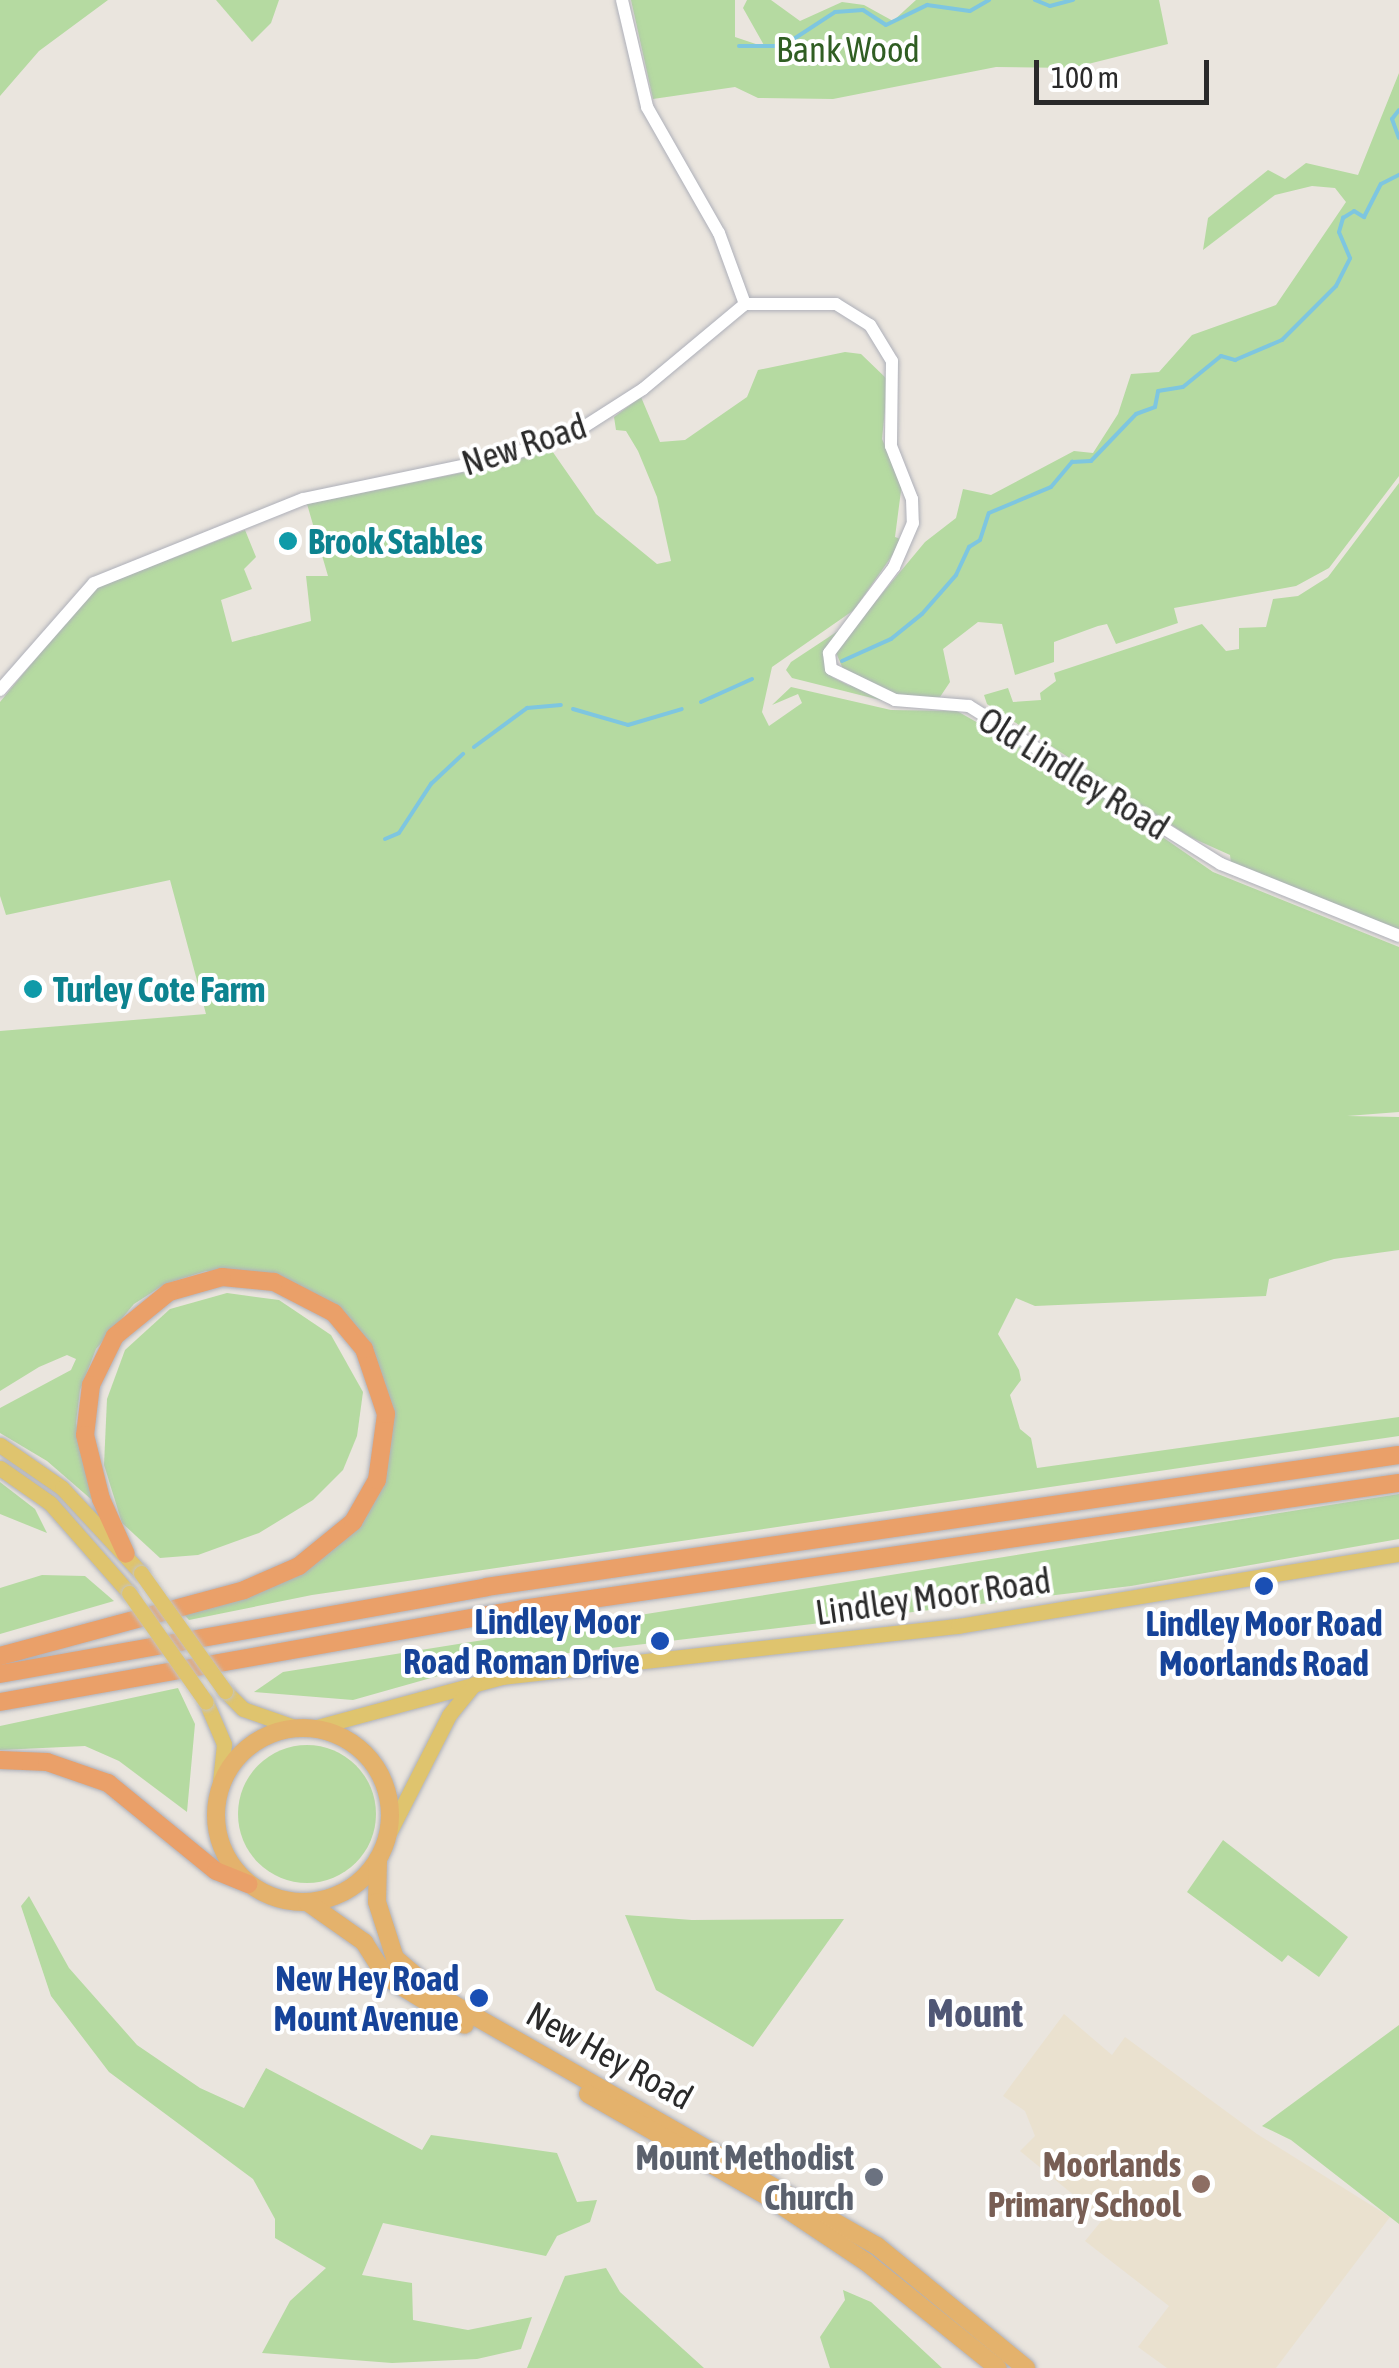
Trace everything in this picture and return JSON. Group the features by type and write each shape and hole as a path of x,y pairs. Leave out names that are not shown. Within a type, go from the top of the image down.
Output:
{"highway":[{"path":"0,1656 271,1580 328,1546 353,1522 377,1480 386,1414 364,1349 334,1313 274,1282 222,1277 169,1292 114,1336 92,1384 85,1435 100,1499 126,1554"},
{"path":"0,1674 486,1587 1399,1455"},
{"path":"0,1702 522,1609 1399,1483"},
{"path":"0,1760 47,1762 108,1783 216,1871 250,1884 307,1902 354,1886 378,1859 388,1833 387,1791 378,1770 340,1736 305,1728 251,1744 219,1791 218,1838 250,1884"},
{"name":"New Hey Road","path":"378,1859 376,1902 396,1958 441,1998 877,2246 1021,2366"},
{"name":"New Hey Road","path":"307,1902 352,1932 386,1977 767,2196 866,2262 998,2368"},
{"path":"352,1932 376,1902"}],"main road":[{"path":"0,1445 62,1488 126,1554 226,1691 244,1709 305,1728"},
{"path":"0,1468 50,1502 129,1593 206,1702 224,1744 219,1791"},
{"name":"Lindley Moor Road","path":"305,1728 474,1684 958,1626 1399,1554"},
{"path":"388,1833 448,1715 474,1684"}],"street":[{"path":"622,0 647,107 719,233 745,304"},
{"name":"New Road","path":"0,690 94,583 303,500 508,456 579,430 643,389 745,304"},
{"name":"Old Lindley Road","path":"745,304 836,304 870,325 892,361 891,446 912,499 913,523 894,567 830,653 836,674 901,701 969,706 1220,864 1399,936"}],"shaded area":[{"name":"Moorlands Primary School","path":"1064,2014 1112,2055 1125,2037 1257,2134 1390,2217 1276,2368 1167,2368 1138,2347 1169,2306 1085,2241 1103,2219 1020,2151 1035,2136 1025,2111 1003,2096"}],"green space":[{"path":"0,0 108,0 39,51 0,96"},
{"path":"216,0 279,0 271,23 252,42"},
{"name":"Bank Wood","path":"631,0 735,0 735,37 765,47 743,8 747,0 771,0 800,21 842,2 864,5 893,21 916,0 1159,0 1168,44 1072,68 996,67 833,99 758,98 735,87 653,99"},
{"path":"1399,73 1399,476 1329,568 1296,586 1174,608 1178,623 1116,644 1107,624 1098,626 1054,642 1054,662 1015,675 1002,624 978,622 943,649 950,682 940,697 888,702 792,678 786,670 791,662 841,629 824,662 832,677 850,686 835,650 925,542 956,518 963,489 991,495 1074,451 1093,453 1118,414 1131,374 1159,372 1192,335 1276,305 1346,202 1335,188 1312,186 1275,195 1203,250 1208,218 1268,170 1285,179 1306,163 1358,175"},
{"path":"845,352 861,354 888,380 882,439 902,483 895,537 903,540 854,610 772,667 762,712 769,726 802,703 798,694 772,705 791,687 891,710 957,711 1086,784 1213,872 1399,947 1399,1112 1347,1116 1399,1117 1399,1250 1334,1259 1269,1279 1266,1296 1035,1306 1016,1298 998,1334 1019,1370 1021,1380 1010,1395 1020,1429 1031,1438 1037,1468 1399,1417 1399,1436 312,1595 189,1620 182,1612 258,1590 363,1516 387,1393 371,1350 327,1300 273,1274 206,1271 165,1284 134,1304 96,1349 80,1390 76,1423 92,1500 47,1461 0,1433 0,1408 71,1370 76,1359 67,1355 0,1391 0,1031 206,1014 170,880 6,915 0,896 0,702 93,589 245,530 256,557 244,569 252,589 221,600 232,642 311,621 306,576 328,576 307,504 510,463 550,448 596,514 657,564 671,561 657,497 638,451 626,431 616,430 614,417 641,397 660,442 685,440 747,397 758,370"},
{"path":"1399,483 1399,930 1231,863 1230,855 1190,837 987,704 984,695 1008,688 1013,702 1041,700 1040,693 1056,681 1054,673 1202,624 1226,651 1239,649 1239,628 1266,627 1273,599 1298,596 1328,577"},
{"path":"227,1293 279,1300 331,1335 363,1392 357,1436 343,1470 313,1500 259,1533 198,1555 160,1558 122,1523 104,1465 107,1399 125,1350 170,1309"},
{"path":"0,1482 35,1509 47,1533 0,1514"},
{"path":"1399,1494 1399,1539 1131,1586 484,1663 353,1700 254,1692 283,1672"},
{"path":"42,1575 85,1576 114,1601 0,1634 0,1588"},
{"path":"178,1688 195,1724 187,1812 119,1761 85,1746 0,1750 0,1726"},
{"path":"307,1745 333,1750 356,1765 371,1788 376,1814 371,1840 356,1863 333,1878 307,1883 281,1878 258,1863 243,1840 238,1814 243,1788 258,1765 281,1750"},
{"path":"1223,1840 1348,1937 1319,1977 1288,1955 1282,1962 1187,1892"},
{"path":"29,1896 69,1968 137,2045 200,2088 244,2108 266,2068 422,2150 431,2135 557,2153 577,2202 597,2200 590,2222 557,2236 546,2256 383,2223 362,2275 412,2283 413,2320 468,2330 532,2317 521,2349 477,2359 392,2363 262,2353 290,2301 326,2268 275,2238 275,2219 253,2179 109,2072 51,1996 21,1906"},
{"path":"625,1915 692,1920 844,1919 753,2047 656,1990"},
{"path":"1399,2025 1399,2224 1291,2140 1262,2126"},
{"path":"606,2268 620,2292 704,2368 527,2368 565,2276"},
{"path":"843,2290 871,2302 942,2368 830,2368 820,2337 845,2300"}],"waterway":[{"path":"739,46 783,46 835,12 863,10 886,25 927,5 970,11 989,0"},
{"path":"1035,0 1050,6 1073,0"},
{"path":"1399,110 1392,119 1399,138"},
{"path":"842,661 891,639 922,614 956,575 969,547 980,540 989,513 1051,487 1072,462 1091,461 1136,414 1155,407 1158,391 1183,387 1221,356 1235,360 1282,340 1336,286 1350,258 1339,232 1343,218 1354,211 1364,217 1381,184 1399,175"},
{"path":"701,702 752,679"},
{"path":"474,747 527,708 561,705"},
{"path":"573,709 628,725 682,709"},
{"path":"385,839 399,833 431,784 463,754"}],"place":[{"name":"Brook Stables","path":"288,541"},
{"name":"Turley Cote Farm","path":"33,989"},
{"name":"Lindley Moor Road Moorlands Road","path":"1264,1586"},
{"name":"Lindley Moor Road Roman Drive","path":"660,1641"},
{"name":"New Hey Road Mount Avenue","path":"479,1998"},
{"name":"Mount Methodist Church","path":"874,2177"},
{"name":"Moorlands Primary School","path":"1201,2184"}],"district":[{"name":"Mount","path":"975,2013"}]}
